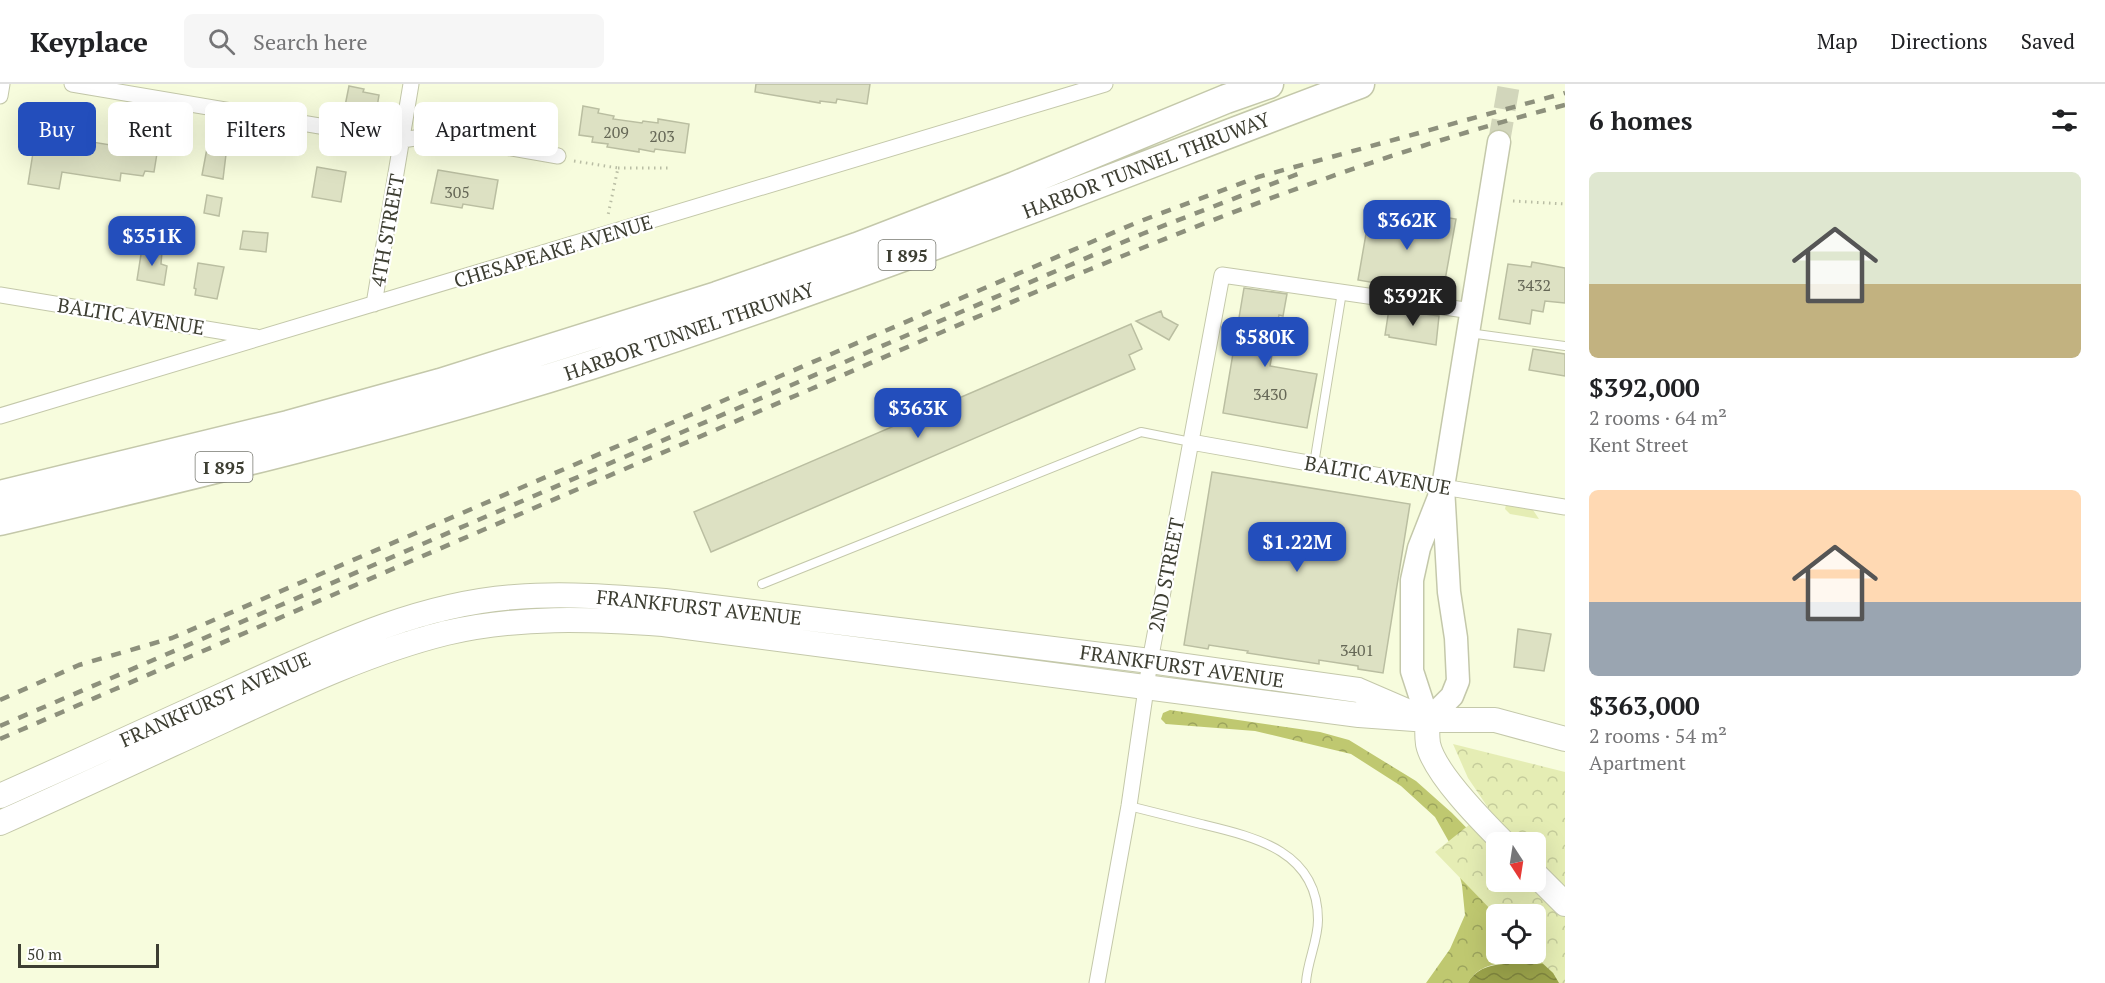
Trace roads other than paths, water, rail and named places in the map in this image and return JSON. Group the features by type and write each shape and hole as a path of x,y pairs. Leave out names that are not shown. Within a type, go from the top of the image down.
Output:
{"highway":[{"path":"1226,99 1255,84"},
{"name":"HARBOR TUNNEL THRUWAY","path":"0,495 288,425 440,383 661,314 889,235 1226,99 1269,84"},
{"name":"HARBOR TUNNEL THRUWAY","path":"0,521 296,450 590,365 726,320 873,267 1360,84"}],"main road":[{"path":"1428,720 1452,696 1458,681 1456,638 1448,585 1443,487 1499,142"},
{"path":"1443,487 1419,548 1412,580 1412,671 1428,720 1428,744 1436,763 1493,832"},
{"path":"1412,580 1448,585"},
{"name":"FRANKFURST AVENUE","path":"0,796 293,663 378,627 444,608 513,597 591,595 665,601 1150,661 1358,690 1428,720"},
{"name":"FRANKFURST AVENUE","path":"0,823 302,685 385,651 448,633 514,622 588,619 663,624 1359,715 1428,720 1495,720 1565,739"},
{"path":"1546,885 1565,904"}],"street":[{"path":"0,96 2,84"},
{"path":"72,84 319,126"},
{"name":"4TH STREET","path":"402,140 411,84"},
{"name":"CHESAPEAKE AVENUE","path":"0,416 1105,84"},
{"path":"402,140 414,138"},
{"name":"4TH STREET","path":"374,304 399,156"},
{"name":"2ND STREET","path":"1097,983 1129,806 1150,661 1222,275 1342,292"},
{"path":"1342,292 1472,310"},
{"name":"BALTIC AVENUE","path":"0,294 262,338"},
{"name":"BALTIC AVENUE","path":"1191,441 1565,507"}],"lane":[{"path":"1314,464 1342,292"},
{"path":"1468,333 1565,346"},
{"path":"762,584 1141,432 1191,441"},
{"path":"1129,806 1236,832 1267,842 1294,861 1307,875 1316,898 1318,921 1306,983"}],"water":[{"path":"1543,964 1553,973 1559,983 1468,983 1479,971 1493,966"}],"tunnel":[{"path":"1499,142 1509,84"}],"railway":[{"path":"0,700 79,665 172,638 1138,222 1258,177 1565,93"},
{"path":"0,739 996,309 1182,232 1372,163 1468,132 1565,105"},
{"path":"0,726 1142,234 1303,172"}]}
